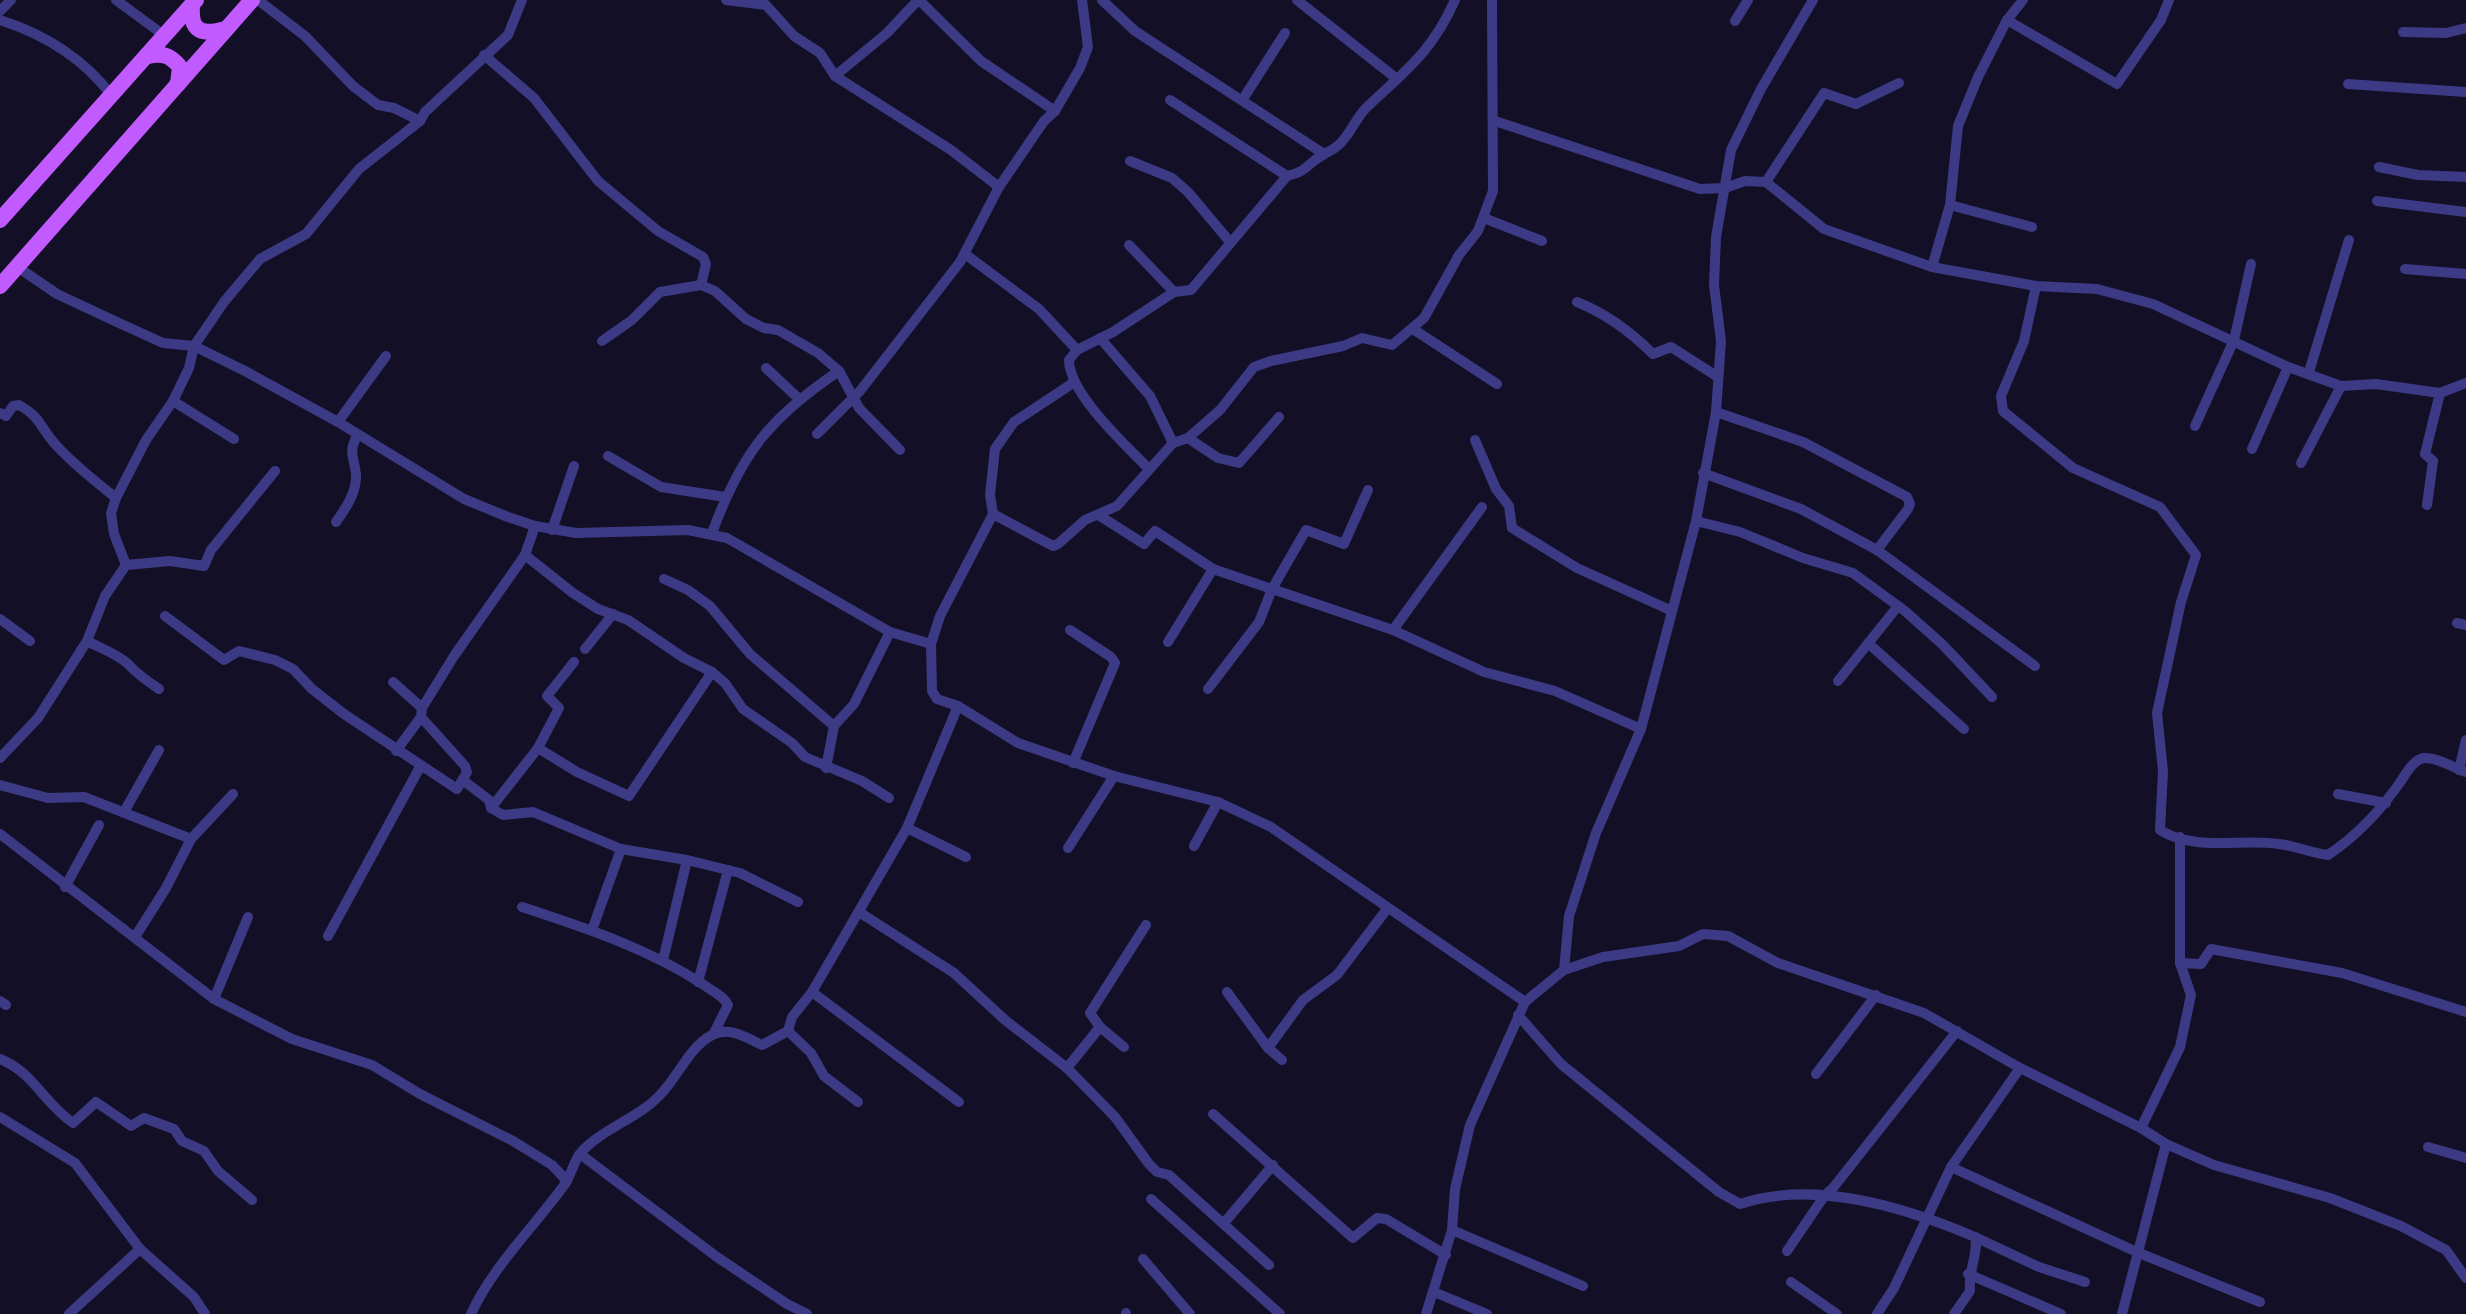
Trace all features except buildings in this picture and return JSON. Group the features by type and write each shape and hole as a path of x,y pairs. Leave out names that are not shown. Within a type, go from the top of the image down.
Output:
{"main road":[{"path":"0,286 252,0"},
{"path":"0,220 194,3"},
{"path":"194,3 191,19 197,29 209,33 226,29"},
{"path":"148,56 171,56 180,67 178,83"}],"street":[{"path":"0,11 11,0"},
{"path":"116,0 165,36"},
{"path":"258,0 305,36 353,86 378,105 394,108 420,121"},
{"path":"127,565 114,534 111,513 116,498 146,440 173,401 190,368 194,346 224,302 260,259 306,234 359,169 420,121 484,55 508,35 522,0"},
{"path":"726,0 766,5 794,36 820,53 835,76 951,150 999,187"},
{"path":"835,76 887,33 919,0 961,45 1055,111"},
{"path":"817,434 853,398 965,254 999,187 1044,121 1055,111 1080,68 1088,47 1082,0"},
{"path":"1102,0 1135,31 1324,154"},
{"path":"1297,0 1397,79"},
{"path":"1148,468 1073,383 1069,360 1077,350 1174,292 1191,290 1287,176 1305,172 1324,154 1330,153 1343,141 1364,110 1421,58 1439,33 1455,0"},
{"path":"993,514 1054,546 1085,520 1100,516 1117,506 1173,443 1188,438 1220,410 1254,367 1270,360 1343,346 1362,338 1392,345 1424,318 1459,255 1484,218 1493,191 1494,121 1490,100 1492,0"},
{"path":"1735,21 1748,0"},
{"path":"1564,970 1569,916 1596,834 1641,729 1670,610 1696,521 1716,412 1721,341 1714,285 1716,237 1731,150 1761,89 1814,0"},
{"path":"1932,267 1950,205 1958,126 2007,20 2023,0"},
{"path":"2007,20 2117,84 2161,20 2169,0"},
{"path":"0,19 45,37 97,77 112,96"},
{"path":"2403,32 2446,33 2466,28"},
{"path":"1243,99 1285,33"},
{"path":"484,55 534,98 598,181 658,231 703,257 706,264 701,285"},
{"path":"1766,182 1824,93 1856,104 1899,83"},
{"path":"2348,84 2466,92"},
{"path":"1170,100 1287,176"},
{"path":"1494,121 1700,189 1725,188 1745,181 1766,182 1824,229 1932,267 2036,286 2097,289 2153,304 2288,367 2309,372 2342,386 2375,384 2440,393 2466,383"},
{"path":"1130,161 1172,178 1188,191 1230,242"},
{"path":"2379,167 2418,175 2466,177"},
{"path":"2376,201 2466,212"},
{"path":"1950,205 2032,227"},
{"path":"1484,218 1542,241"},
{"path":"2309,372 2349,240"},
{"path":"1129,245 1174,292"},
{"path":"965,254 1039,309 1077,350"},
{"path":"2195,426 2234,341 2251,264"},
{"path":"16,266 57,294 163,343 194,346 338,422 464,499 552,530 576,533 688,530 712,533 776,564 890,632 931,644"},
{"path":"2405,270 2466,274"},
{"path":"602,341 632,320 660,292 701,285 715,291 746,319 796,339 839,371 853,398 900,450"},
{"path":"2036,286 2024,341 2001,396 2003,411 2073,468 2160,507 2196,555 2181,602 2157,713 2163,771 2158,825 2164,833 2231,845 2278,844 2328,855 2365,826 2386,803 2413,763 2422,758 2462,771 2466,740"},
{"path":"1577,302 1637,337 1653,354 1671,347 1718,377"},
{"path":"1413,329 1497,384"},
{"path":"1100,338 1150,396 1173,443"},
{"path":"338,422 386,356"},
{"path":"2252,449 2288,367"},
{"path":"766,368 798,398"},
{"path":"712,533 725,498 764,430 798,398 839,371"},
{"path":"1073,383 1014,422 995,449 990,495 993,514 940,616 931,644 932,691 937,699 958,706 1018,743 1114,776 1218,802 1271,827 1525,1002"},
{"path":"2301,463 2342,386"},
{"path":"2427,505 2433,461 2426,454 2440,393"},
{"path":"173,401 234,439"},
{"path":"0,413 6,416 13,405 19,405 37,416 53,442 77,467 116,498"},
{"path":"1716,412 1802,442 1907,497 1910,504 1877,550"},
{"path":"1188,438 1218,458 1239,463 1279,417"},
{"path":"336,522 353,492 356,474 350,449 357,436"},
{"path":"1475,440 1496,489 1509,506 1511,528 1577,568 1670,610"},
{"path":"608,456 661,487 725,498"},
{"path":"552,530 574,466"},
{"path":"0,758 38,718 88,641 105,596 127,565 170,561 204,566 211,550 250,500 266,486 275,471"},
{"path":"1703,473 1801,509 1877,550 2035,666"},
{"path":"1208,689 1259,622 1272,589 1307,530 1344,544 1368,490"},
{"path":"1394,630 1482,507"},
{"path":"1100,516 1144,544 1155,531 1213,569 1394,630 1484,672 1555,691 1641,729"},
{"path":"1696,521 1740,532 1803,558 1853,573 1898,606 1943,645 1992,697"},
{"path":"396,751 454,656 525,555 535,526"},
{"path":"525,555 572,593 628,620 684,658 712,671 725,682 743,709 792,743 805,757 862,781 890,798"},
{"path":"1168,642 1213,569"},
{"path":"663,579 688,590 710,606 750,654 834,726"},
{"path":"1838,681 1898,606"},
{"path":"585,649 613,614"},
{"path":"165,616 225,660 239,651 275,660 293,669 312,689 396,751 456,788 464,781 465,766 393,682"},
{"path":"0,619 30,642"},
{"path":"1070,631 1111,657 1115,663 1073,763"},
{"path":"826,768 834,726 854,704 890,632"},
{"path":"88,641 120,659 132,671 159,689"},
{"path":"1868,643 1964,729"},
{"path":"491,808 538,748 559,708 547,696 574,662"},
{"path":"538,748 577,772 629,796 712,671"},
{"path":"714,1033 736,1032 762,1045 788,1031 792,1017 812,992 906,828 958,706"},
{"path":"124,811 159,750"},
{"path":"328,936 420,767"},
{"path":"1068,848 1114,776"},
{"path":"464,781 489,800 491,808 503,815 533,812 621,849 728,870 798,902"},
{"path":"0,785 48,798 84,797 191,839"},
{"path":"135,937 166,888 191,839 233,794"},
{"path":"2338,794 2386,803"},
{"path":"1195,846 1218,802"},
{"path":"65,887 99,825"},
{"path":"906,828 966,857"},
{"path":"0,834 65,887 214,999 292,1039 372,1065 432,1101 513,1141 552,1165 567,1181"},
{"path":"2141,1128 2180,1047 2191,995 2180,963 2180,837"},
{"path":"592,930 621,849"},
{"path":"663,960 687,860"},
{"path":"698,982 728,870"},
{"path":"471,1314 487,1284 567,1181 580,1154 625,1119 643,1111 677,1075 688,1055 714,1033 728,1005 663,960 592,930 522,907"},
{"path":"1268,1048 1303,1000 1337,975 1387,909"},
{"path":"859,912 954,973 1005,1020 1067,1068 1115,1117 1157,1172 1169,1175 1269,1265"},
{"path":"214,999 248,917"},
{"path":"1124,1047 1100,1027 1090,1013 1146,925"},
{"path":"1426,1314 1452,1230 1455,1189 1470,1125 1525,1002 1564,970 1603,957 1679,946 1703,934 1728,936 1778,964 1924,1013 2020,1068 2141,1128 2166,1144 2214,1165 2330,1198 2401,1226 2445,1250 2465,1275"},
{"path":"2180,963 2201,964 2208,950 2223,951 2342,973 2466,1012"},
{"path":"812,992 959,1101"},
{"path":"1227,992 1268,1048 1282,1060"},
{"path":"1816,1074 1876,995"},
{"path":"1518,1015 1561,1064 1719,1192 1740,1204 1753,1200 1825,1195 1873,1201 1975,1237 2039,1267 2085,1282"},
{"path":"1067,1068 1100,1027"},
{"path":"788,1031 811,1053 824,1076 858,1102"},
{"path":"1787,1251 1825,1195 1840,1180 1956,1031"},
{"path":"0,1059 26,1074 38,1086 43,1097 72,1123 96,1102 131,1126 144,1118 174,1129 183,1141 204,1151 218,1171 252,1200"},
{"path":"1877,1314 1894,1288 1924,1219 1951,1167 2020,1068"},
{"path":"1213,1114 1353,1238 1377,1218 1386,1219 1446,1255"},
{"path":"0,1117 75,1163 140,1249 194,1297 205,1314"},
{"path":"2122,1314 2166,1144"},
{"path":"2428,1147 2466,1158"},
{"path":"580,1154 717,1257 787,1304 807,1314"},
{"path":"1224,1223 1273,1165"},
{"path":"1951,1167 2139,1253 2260,1301"},
{"path":"1151,1199 1280,1314"},
{"path":"1452,1230 1583,1286"},
{"path":"1954,1314 1970,1291 1968,1274 1977,1244 1975,1237"},
{"path":"69,1314 140,1249"},
{"path":"1143,1259 1190,1314"},
{"path":"1968,1274 2061,1314"},
{"path":"1791,1282 1837,1314"},
{"path":"1434,1292 1487,1314"}]}
